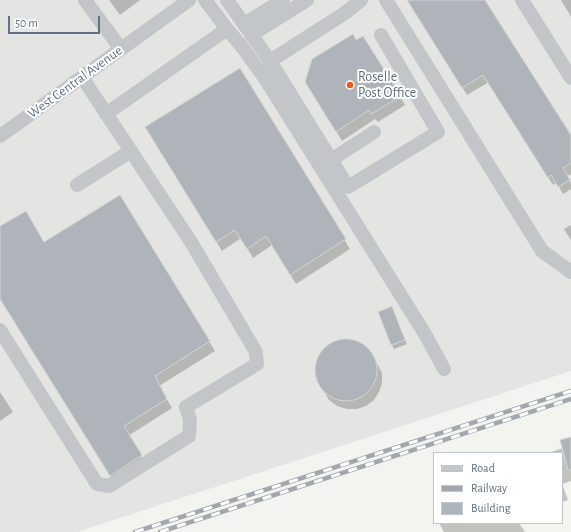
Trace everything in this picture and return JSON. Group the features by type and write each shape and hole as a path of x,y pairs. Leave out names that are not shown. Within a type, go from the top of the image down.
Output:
{"street":[{"path":"85,0 121,49"},
{"path":"205,0 266,80 425,334 444,369"},
{"path":"227,0 270,61 348,187 438,132 381,36"},
{"path":"248,30 283,0"},
{"path":"248,30 307,0"},
{"path":"270,61 345,13 360,0"},
{"path":"386,0 542,251 571,272"},
{"path":"522,0 571,78"},
{"name":"West Central Avenue","path":"0,136 186,1"},
{"path":"106,114 227,29"},
{"path":"0,330 97,484 109,486 189,436 190,420 186,407 257,364 256,352 190,242 82,77"},
{"path":"331,160 374,132"},
{"path":"77,185 131,151"}],"shaded area":[{"path":"0,0 571,0 571,371 77,532 0,532"}],"building":[{"path":"407,0 485,0 571,135 571,163 563,168 570,180 558,187 551,175 548,178 483,75 462,88"},
{"path":"353,34 356,40 363,36 401,96 371,114 369,110 336,132 305,82 312,59"},
{"path":"240,68 346,239 290,275 266,236 247,249 235,230 216,242 145,127"},
{"path":"120,195 210,341 155,376 167,399 124,426 142,455 110,476 0,299 0,226 26,211 44,242"},
{"path":"392,306 405,340 391,345 378,312"},
{"path":"346,339 358,341 368,348 375,358 377,370 375,382 368,392 358,399 346,401 334,399 324,392 317,382 315,370 317,358 324,348 334,341"},
{"path":"571,437 571,470 568,470 560,440"}],"railway":[{"path":"135,532 571,391"},
{"path":"160,532 571,399"}],"place":[{"name":"Roselle Post Office","path":"350,85"}]}
